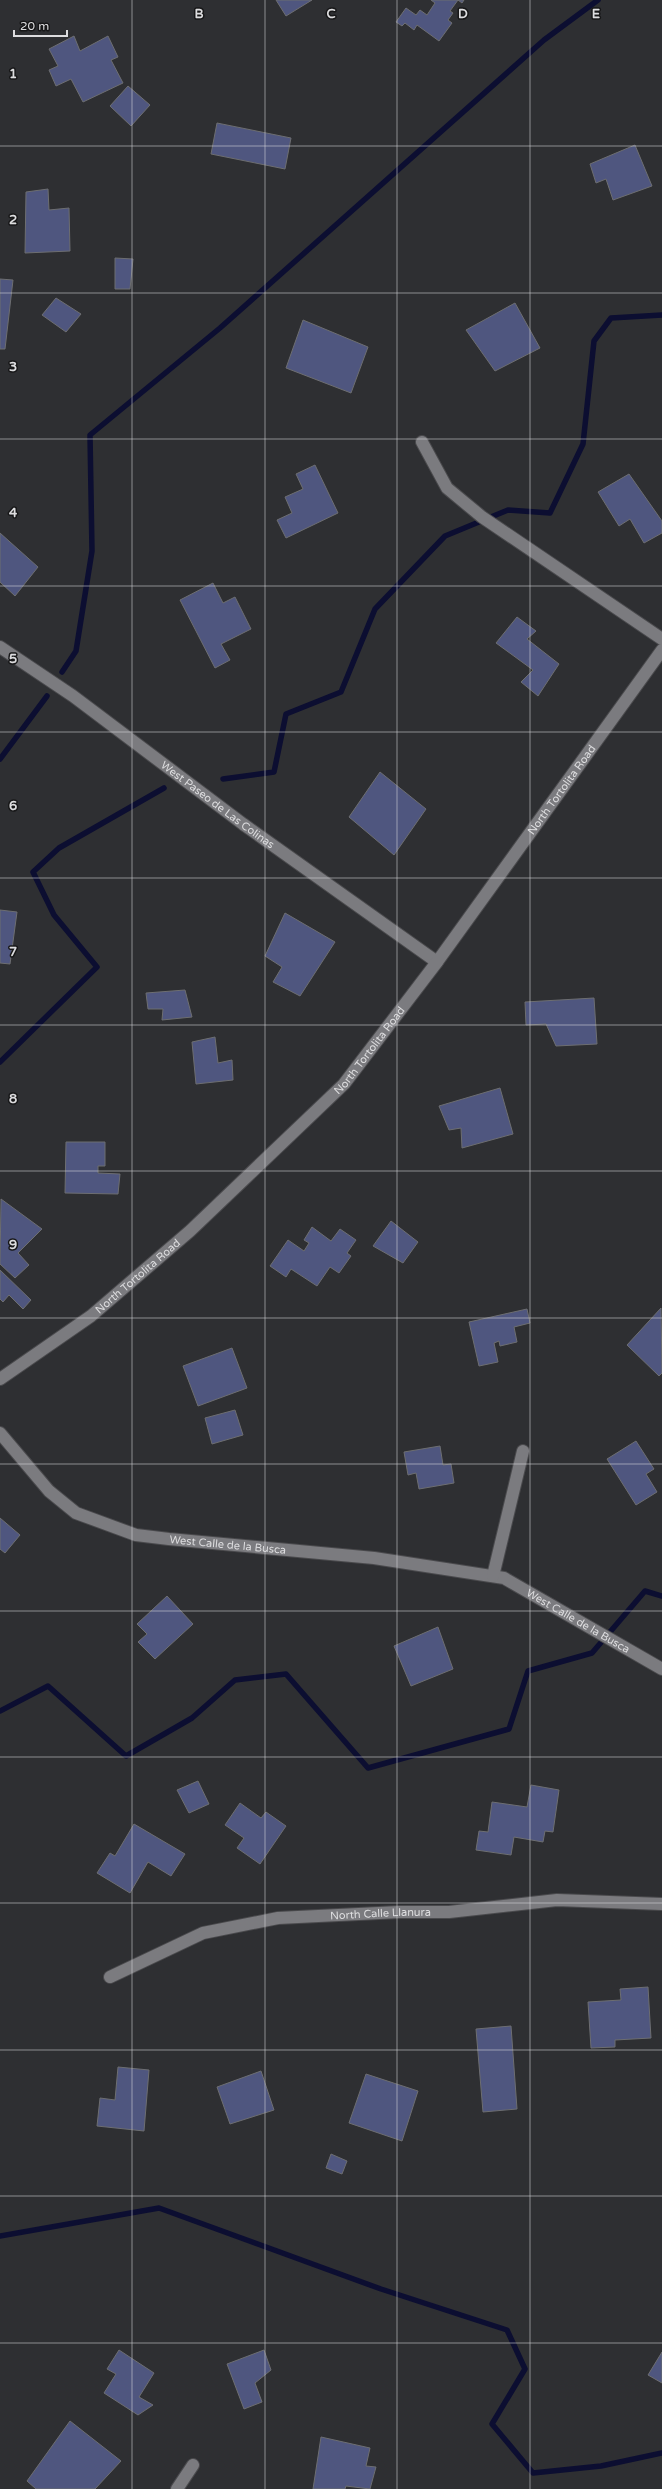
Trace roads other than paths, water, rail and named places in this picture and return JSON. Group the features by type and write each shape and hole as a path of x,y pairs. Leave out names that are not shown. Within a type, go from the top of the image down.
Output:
{"street":[{"path":"422,442 447,488 482,517 662,638"},
{"name":"West Paseo de Las Colinas","path":"0,647 73,696 243,824 437,962"},
{"name":"North Tortolita Road","path":"0,1379 91,1316 190,1232 344,1084 437,962 662,650"},
{"name":"West Calle de la Busca","path":"0,1433 49,1491 76,1513 136,1535 374,1558 504,1578 662,1669"},
{"path":"493,1576 523,1451"},
{"name":"North Calle Llanura","path":"110,1977 203,1932 278,1918 398,1912 449,1912 558,1900 662,1904"},
{"path":"177,2489 193,2465"}],"waterway":[{"path":"62,672 76,651 92,551 90,435 220,328 544,40 598,0"},
{"path":"223,779 274,772 286,714 341,692 375,609 445,536 508,510 550,513 583,444 594,341 611,318 662,315"},
{"path":"0,759 47,696"},
{"path":"0,1062 97,967 54,915 33,872 59,848 164,788"},
{"path":"0,1711 48,1686 126,1756 192,1718 235,1680 286,1674 368,1768 509,1729 528,1671 592,1653 645,1591 662,1596"},
{"path":"0,2236 159,2208 381,2289 507,2330 525,2369 492,2424 533,2473 601,2466 662,2453"}]}
